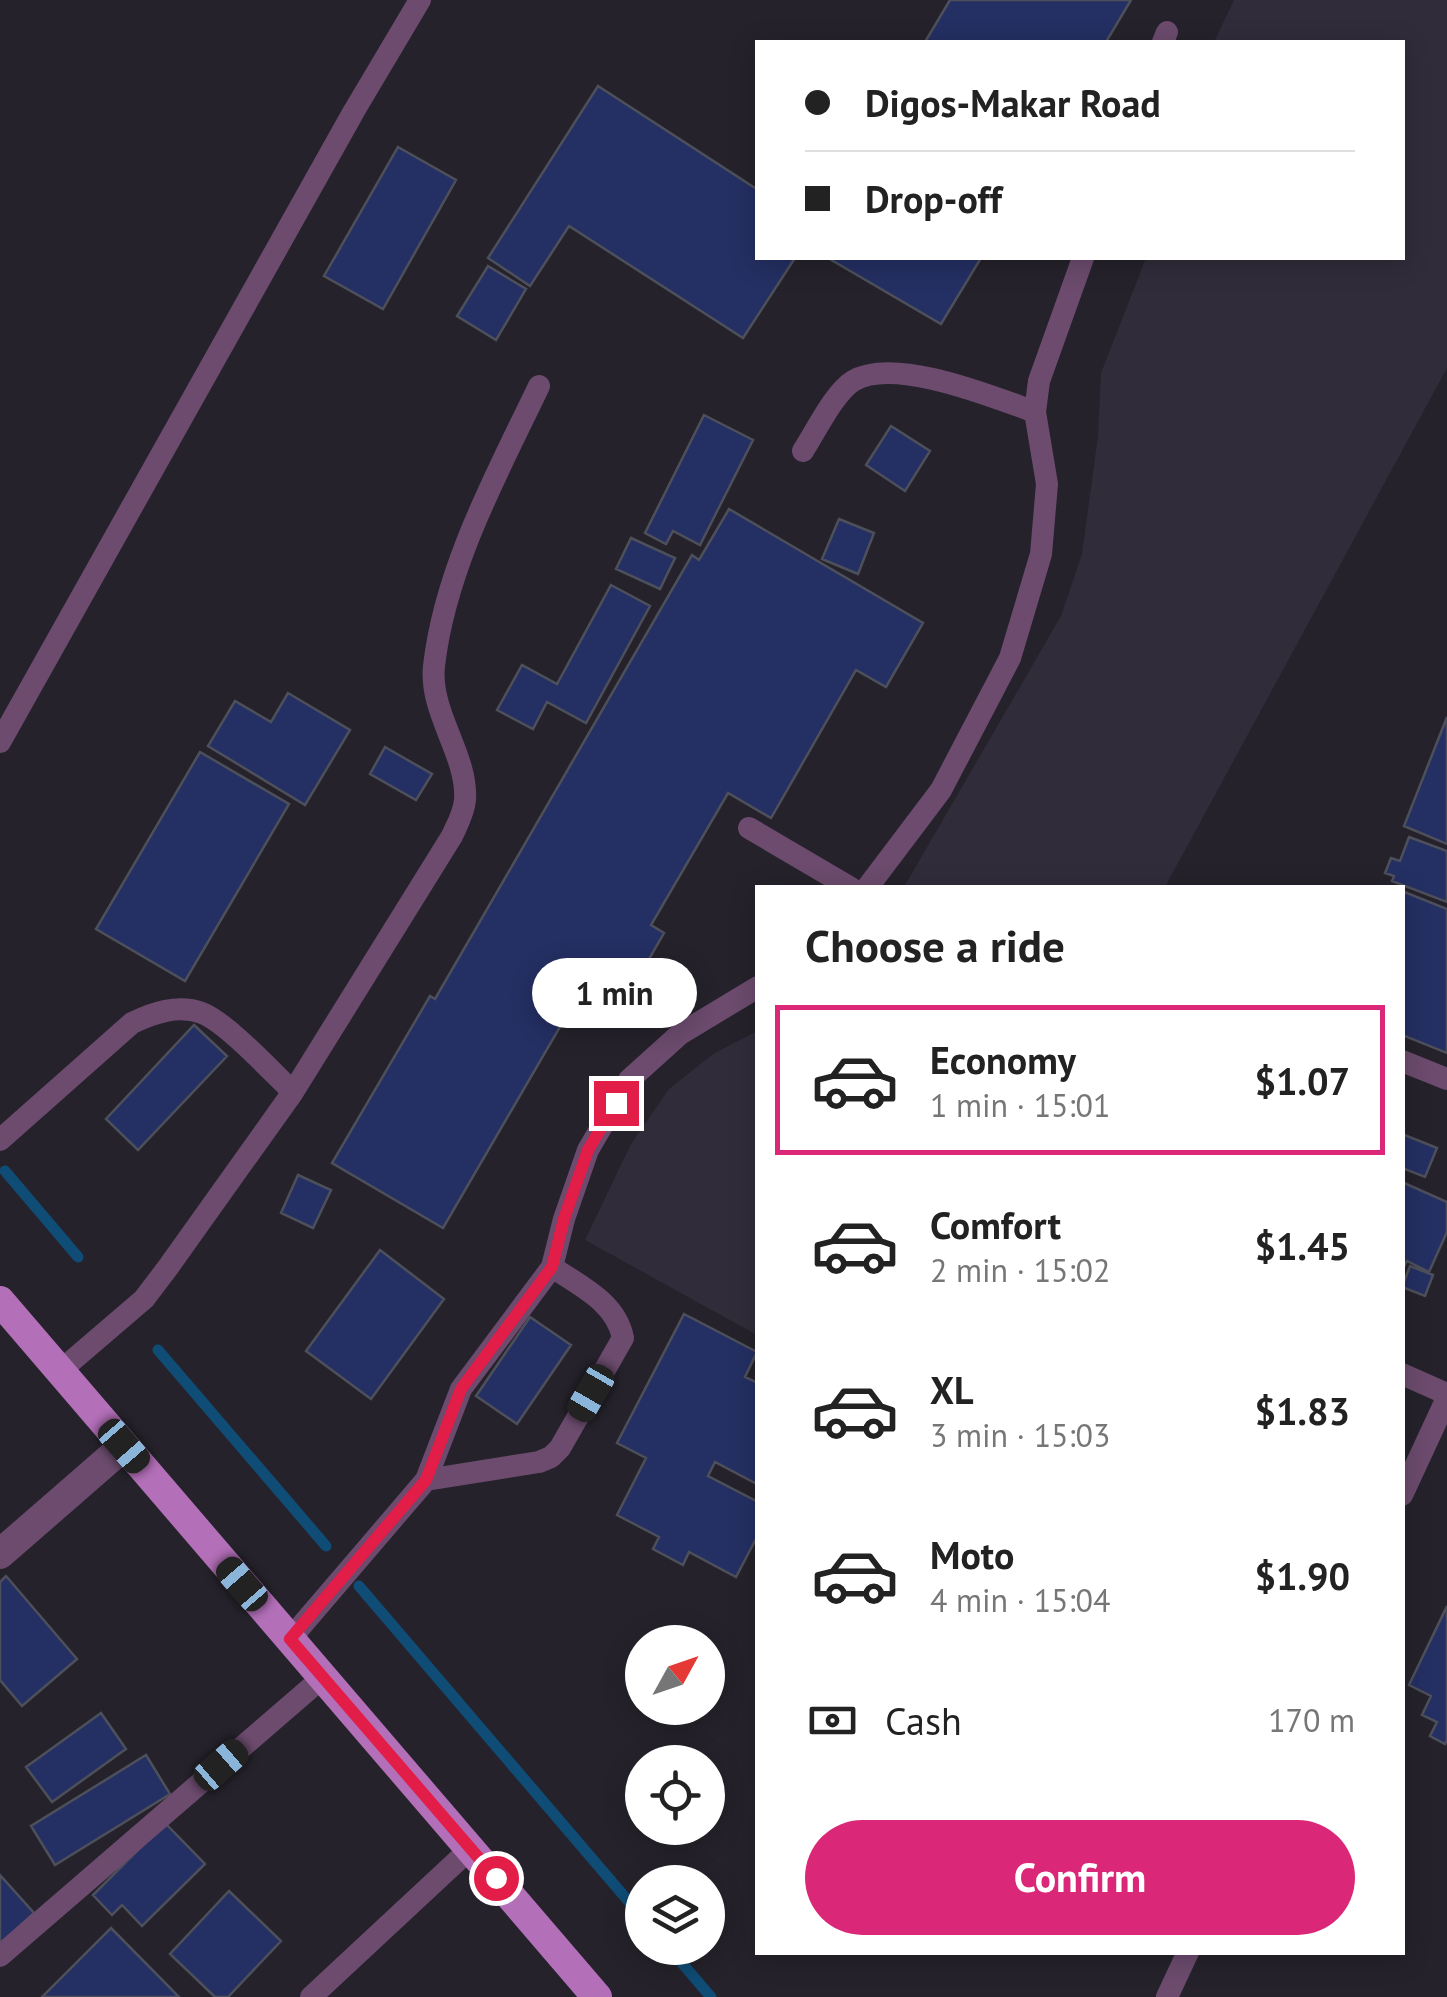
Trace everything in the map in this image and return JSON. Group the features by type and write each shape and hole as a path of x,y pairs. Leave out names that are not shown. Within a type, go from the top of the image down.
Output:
{"main road":[{"path":"0,1301 597,1997"}],"street":[{"path":"0,1554 124,1446"}],"lane":[{"path":"0,742 420,0"},
{"path":"869,885 941,790 1010,658 1041,554 1047,484 1035,412 1039,381 1082,260"},
{"path":"804,451 837,397 853,381 876,373 950,383 1035,412"},
{"path":"60,1371 144,1299 293,1092 460,820 465,804 464,780 440,716 433,670 445,610 473,524 539,386"},
{"path":"749,828 845,885"},
{"path":"290,1639 426,1480 461,1389 552,1267 588,1150 629,1080 680,1034 755,989"},
{"path":"0,1140 132,1024 166,1011 202,1013 221,1024 293,1092"},
{"path":"1405,1063 1447,1080"},
{"path":"426,1480 539,1462 560,1448 623,1338 620,1323 608,1306 552,1267"},
{"path":"1405,1375 1447,1396 1405,1488"},
{"path":"0,1956 322,1678"},
{"path":"311,1997 470,1849"},
{"path":"1167,1997 1187,1955"}],"shaded area":[{"path":"1234,0 1447,0 1447,368 1166,885 905,885 1061,616 1082,554 1098,436 1101,373 1145,260 1405,260 1405,40 1215,40"},
{"path":"755,1032 755,1334 585,1240 631,1144 669,1089 713,1054"}],"building":[{"path":"950,0 1131,0 1107,40 926,40"},
{"path":"598,86 755,188 755,260 794,260 743,338 569,226 530,286 488,258"},
{"path":"398,147 456,180 383,309 324,276"},
{"path":"831,260 980,260 941,324"},
{"path":"488,266 526,289 496,340 457,316"},
{"path":"704,415 753,440 700,545 673,531 666,544 645,533"},
{"path":"891,426 930,451 905,491 866,465"},
{"path":"729,509 923,623 886,687 856,670 771,818 728,793 651,925 664,933 641,973 628,965 612,991 589,977 443,1228 332,1163 430,996 435,999 692,555 699,560"},
{"path":"839,519 874,533 858,574 822,559"},
{"path":"631,538 675,558 660,589 616,569"},
{"path":"611,585 650,606 586,723 547,702 533,729 497,710 522,665 557,684"},
{"path":"288,693 350,730 305,805 208,746 235,701 271,722"},
{"path":"1447,717 1447,844 1404,826"},
{"path":"385,747 432,774 416,800 370,774"},
{"path":"200,752 289,804 185,981 96,929"},
{"path":"1409,837 1447,851 1447,902 1392,881 1394,876 1385,873 1391,858 1400,861"},
{"path":"1405,892 1447,909 1447,1053 1405,1036"},
{"path":"194,1025 227,1056 138,1150 106,1119"},
{"path":"1405,1135 1437,1148 1425,1177 1405,1169"},
{"path":"298,1175 331,1190 313,1228 281,1213"},
{"path":"1405,1183 1447,1202 1447,1232 1429,1272 1407,1261 1405,1265"},
{"path":"380,1250 444,1299 371,1399 306,1351"},
{"path":"1410,1266 1433,1275 1425,1296 1405,1288"},
{"path":"684,1314 755,1351 745,1377 755,1382 755,1483 715,1462 708,1476 755,1500 755,1541 736,1577 689,1552 683,1565 653,1549 659,1537 617,1515 646,1458 617,1443"},
{"path":"530,1317 571,1345 517,1424 476,1396"},
{"path":"6,1576 77,1659 22,1706 0,1680 0,1582"},
{"path":"1447,1606 1445,1744 1430,1736 1437,1722 1422,1715 1431,1696 1409,1685"},
{"path":"101,1713 126,1749 52,1802 26,1767"},
{"path":"146,1755 170,1794 55,1865 31,1826"},
{"path":"165,1823 205,1864 142,1926 122,1905 112,1915 93,1895"},
{"path":"0,1875 34,1913 0,1944"},
{"path":"229,1891 281,1941 228,1997 215,1997 170,1954"},
{"path":"111,1928 179,1997 42,1997"}],"waterway":[{"path":"5,1171 78,1257"},
{"path":"158,1350 326,1546"},
{"path":"359,1586 625,1897"},
{"path":"684,1965 711,1997"}],"route":[{"path":"496,1878 290,1639 426,1480 461,1389 552,1267 588,1150 616,1103"}]}
